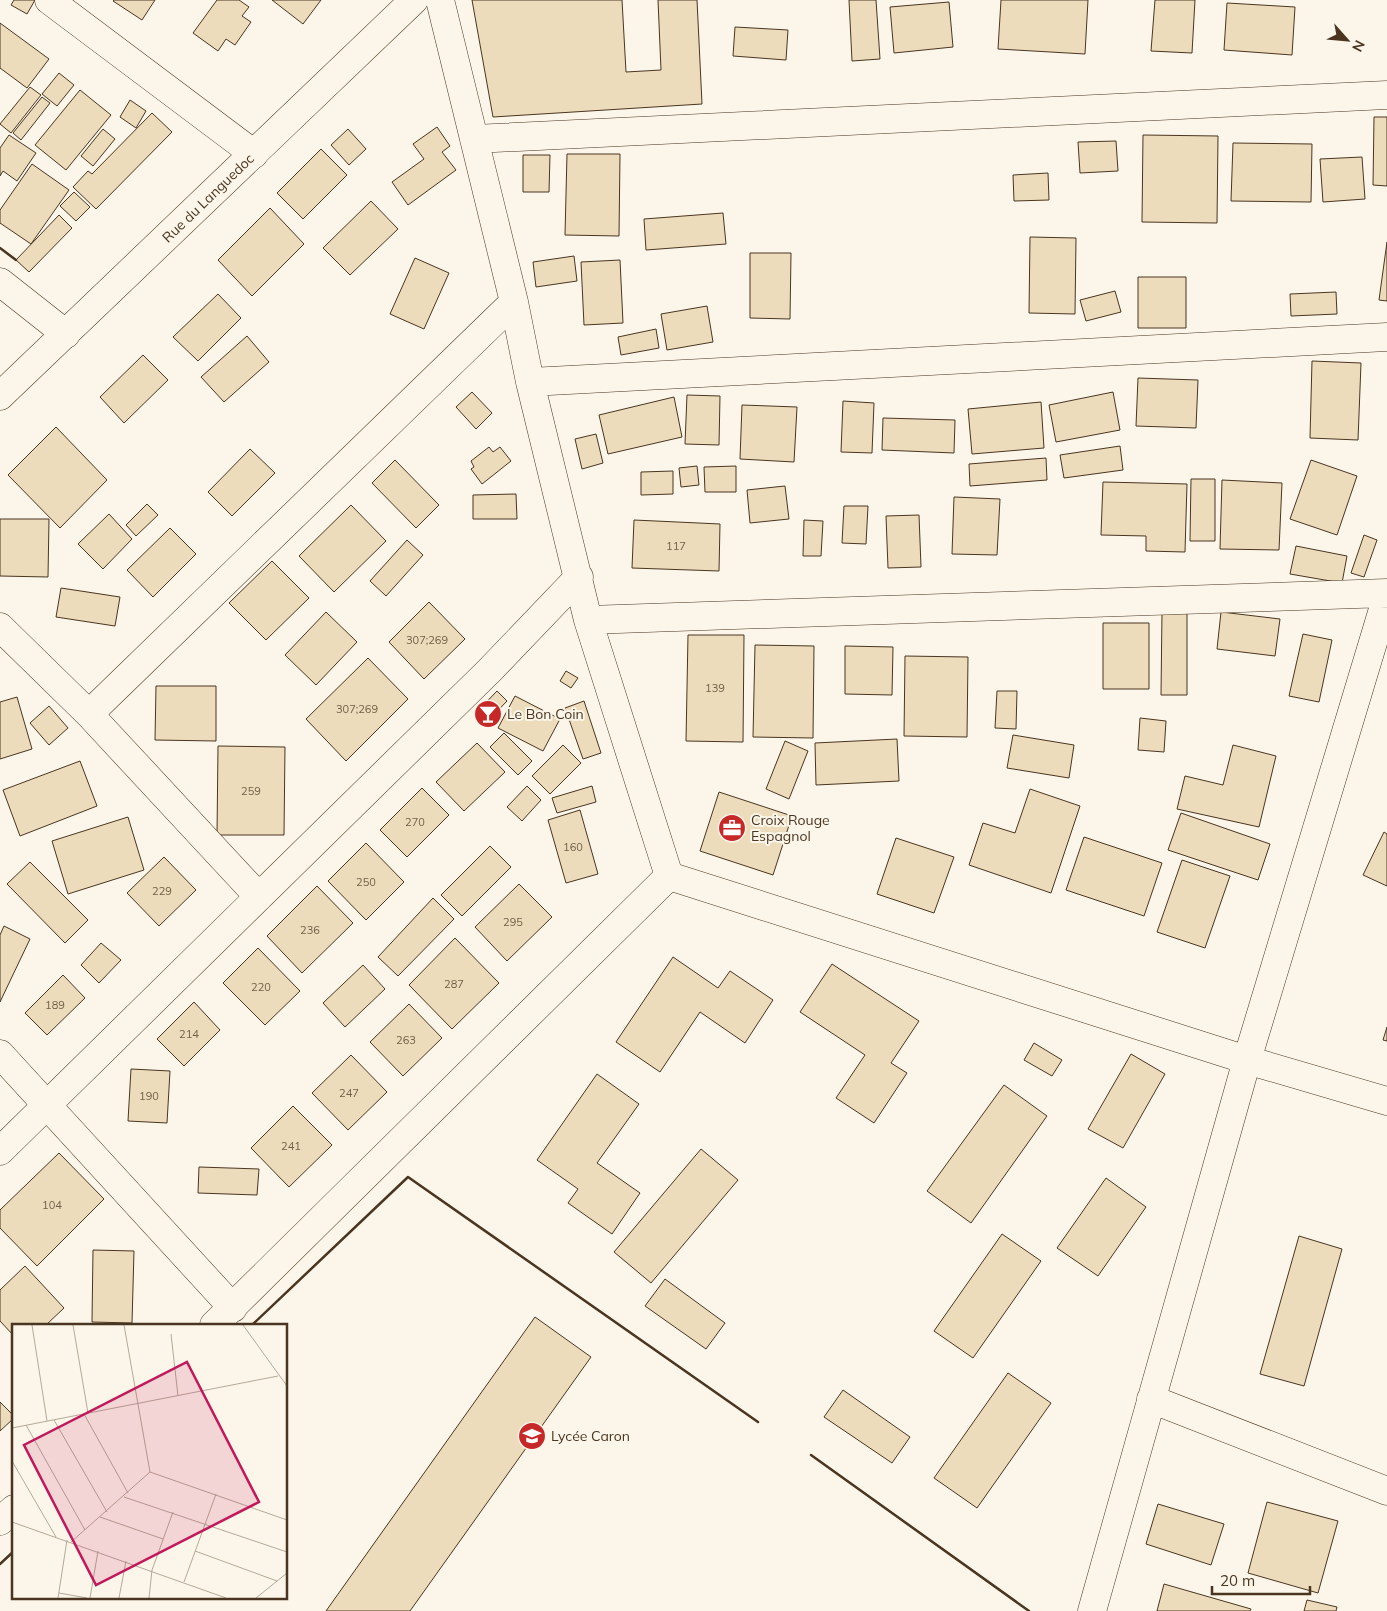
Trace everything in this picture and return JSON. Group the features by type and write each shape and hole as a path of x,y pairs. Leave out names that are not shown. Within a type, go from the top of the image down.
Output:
{"street":[{"path":"49,0 254,154"},
{"name":"Rue du Languedoc","path":"0,396 414,0"},
{"path":"440,0 514,302 530,382 588,620 668,876"},
{"path":"474,139 1387,95"},
{"path":"0,282 66,334"},
{"path":"89,714 514,302"},
{"path":"530,382 1387,337"},
{"path":"0,1151 490,670 579,577"},
{"path":"588,620 1387,595 1382,631 1247,1060 1092,1611"},
{"path":"0,628 89,714 259,898"},
{"path":"668,876 1247,1060 1387,1101"},
{"path":"0,1054 48,1105 223,1316 668,876"},
{"path":"1151,1399 1387,1492"},
{"path":"0,1521 12,1511"}],"building":[{"path":"14,0 35,0 27,14 11,5"},
{"path":"114,0 155,0 142,20"},
{"path":"217,0 239,0 249,7 242,16 251,22 235,45 226,39 218,51 193,33"},
{"path":"272,0 321,0 303,24"},
{"path":"472,0 622,0 626,72 661,70 658,0 697,0 702,104 493,117"},
{"path":"849,0 876,0 880,59 852,61"},
{"path":"1001,0 1088,0 1085,54 998,49"},
{"path":"1155,0 1195,0 1192,53 1151,51"},
{"path":"949,2 953,47 894,53 890,7"},
{"path":"1227,3 1295,7 1292,55 1224,50"},
{"path":"0,23 49,59 27,88 0,68"},
{"path":"735,27 788,30 786,60 733,56"},
{"path":"59,73 74,85 57,106 42,94"},
{"path":"30,87 41,95 11,133 0,124"},
{"path":"80,90 111,115 66,170 35,145"},
{"path":"42,97 50,103 21,140 13,133"},
{"path":"130,100 146,111 136,128 120,117"},
{"path":"152,113 172,132 96,209 73,187 88,171 92,174"},
{"path":"1374,117 1387,117 1387,186 1373,185"},
{"path":"437,127 450,146 442,152 456,170 408,205 392,182 424,159 413,144"},
{"path":"103,129 115,139 93,166 81,156"},
{"path":"348,129 366,149 349,165 331,145"},
{"path":"9,135 36,153 17,181 3,171 0,176 0,148"},
{"path":"1143,135 1218,136 1217,223 1142,222"},
{"path":"1116,141 1118,171 1080,173 1078,142"},
{"path":"1233,143 1312,144 1311,202 1231,201"},
{"path":"321,149 347,175 303,219 277,193"},
{"path":"567,154 620,154 619,236 565,235"},
{"path":"523,155 550,155 549,192 523,192"},
{"path":"1362,157 1365,199 1323,202 1320,159"},
{"path":"32,164 69,190 31,244 0,223 0,210"},
{"path":"1048,173 1049,200 1014,201 1013,175"},
{"path":"74,192 90,207 76,221 60,206"},
{"path":"371,201 398,229 350,275 323,248"},
{"path":"270,208 304,244 252,296 218,260"},
{"path":"723,213 726,244 646,250 644,219"},
{"path":"59,215 72,228 29,272 16,260"},
{"path":"1030,237 1076,238 1075,314 1029,313"},
{"path":"1387,242 1387,301 1379,300"},
{"path":"750,253 791,253 790,319 750,318"},
{"path":"574,256 577,281 536,287 533,262"},
{"path":"415,258 449,273 424,329 390,314"},
{"path":"620,260 623,323 584,325 581,262"},
{"path":"1138,277 1186,277 1186,328 1138,328"},
{"path":"1115,291 1121,312 1086,321 1080,300"},
{"path":"1336,292 1337,314 1291,316 1290,294"},
{"path":"218,294 241,318 198,361 173,337"},
{"path":"707,306 713,342 667,350 661,314"},
{"path":"656,329 659,348 621,355 618,337"},
{"path":"247,336 269,362 224,402 201,377"},
{"path":"143,355 168,380 124,423 100,397"},
{"path":"1312,361 1361,363 1358,440 1310,438"},
{"path":"1138,378 1198,380 1196,428 1136,426"},
{"path":"472,392 492,413 476,429 456,407"},
{"path":"1113,392 1120,430 1056,442 1049,405"},
{"path":"687,395 720,396 719,445 685,444"},
{"path":"674,397 682,437 608,454 599,415"},
{"path":"843,401 874,403 872,453 841,452"},
{"path":"1041,402 1044,448 972,454 968,409"},
{"path":"742,405 797,407 794,462 740,459"},
{"path":"883,418 955,420 954,453 882,450"},
{"path":"56,427 107,480 60,528 8,475"},
{"path":"596,434 603,463 582,469 575,439"},
{"path":"1120,446 1123,470 1064,478 1060,455"},
{"path":"489,447 493,452 500,447 511,461 482,484 471,469 474,467 471,461"},
{"path":"250,449 275,473 232,516 208,492"},
{"path":"1046,458 1047,480 970,486 969,464"},
{"path":"395,460 439,505 416,528 372,483"},
{"path":"1311,460 1357,476 1337,535 1290,519"},
{"path":"697,466 699,485 681,487 679,468"},
{"path":"736,466 736,492 705,492 704,467"},
{"path":"673,471 673,494 641,495 641,472"},
{"path":"1191,479 1215,479 1215,541 1190,541"},
{"path":"1222,480 1282,483 1279,550 1220,549"},
{"path":"1103,482 1187,484 1185,552 1146,551 1146,536 1101,535"},
{"path":"785,486 789,519 750,523 747,490"},
{"path":"516,494 517,519 473,519 473,495"},
{"path":"954,497 1000,499 997,555 952,554"},
{"path":"147,504 158,515 136,536 126,525"},
{"path":"351,505 386,541 334,592 299,556"},
{"path":"844,506 868,506 866,544 842,543"},
{"path":"109,514 132,539 103,569 78,544"},
{"path":"919,515 921,567 888,568 886,516"},
{"path":"0,519 49,519 48,577 0,576"},
{"path":"634,520 720,524 719,571 632,568"},
{"path":"804,520 823,521 821,556 803,556"},
{"path":"170,528 196,554 153,597 127,570"},
{"path":"1364,535 1377,540 1364,577 1351,573"},
{"path":"407,540 423,555 386,596 370,581"},
{"path":"1296,546 1347,556 1342,583 1290,574"},
{"path":"272,561 309,598 266,640 229,603"},
{"path":"61,588 120,597 115,626 56,617"},
{"path":"429,602 465,639 424,679 389,642"},
{"path":"1162,611 1187,611 1187,695 1161,695"},
{"path":"326,612 357,642 316,685 285,655"},
{"path":"1221,612 1280,619 1275,656 1217,649"},
{"path":"1103,623 1149,623 1149,689 1103,689"},
{"path":"1303,634 1332,640 1319,702 1289,696"},
{"path":"688,635 744,635 743,742 686,741"},
{"path":"755,645 814,646 813,738 753,737"},
{"path":"845,646 893,647 892,695 845,694"},
{"path":"905,656 968,657 967,737 904,736"},
{"path":"368,658 408,699 346,761 306,719"},
{"path":"566,671 578,678 571,688 560,681"},
{"path":"156,686 216,686 216,741 155,740"},
{"path":"497,691 507,701 484,725 474,715"},
{"path":"997,691 1017,691 1016,729 995,728"},
{"path":"515,696 560,719 543,751 498,728"},
{"path":"17,697 32,749 0,759 0,702"},
{"path":"584,701 601,753 583,759 565,708"},
{"path":"49,706 68,728 49,745 30,723"},
{"path":"1140,718 1166,721 1164,752 1138,750"},
{"path":"504,733 532,761 518,775 490,747"},
{"path":"1013,735 1074,745 1069,778 1007,768"},
{"path":"897,739 899,781 816,785 815,743"},
{"path":"785,741 808,751 789,799 766,789"},
{"path":"477,743 505,772 464,811 436,782"},
{"path":"563,745 581,763 550,794 532,776"},
{"path":"1233,745 1276,756 1259,827 1177,809 1185,776 1223,785"},
{"path":"218,746 285,747 284,835 217,835"},
{"path":"80,761 97,806 20,836 3,790"},
{"path":"527,786 541,800 522,821 507,807"},
{"path":"592,786 596,802 557,813 552,798"},
{"path":"422,788 449,815 407,857 380,830"},
{"path":"1030,789 1080,806 1051,893 969,865 983,823 1015,833"},
{"path":"719,792 792,816 773,875 700,851"},
{"path":"580,810 598,874 566,883 548,820"},
{"path":"1181,813 1270,844 1258,880 1168,850"},
{"path":"128,817 144,870 68,894 52,841"},
{"path":"1384,832 1387,834 1387,886 1363,875"},
{"path":"1084,837 1162,863 1144,916 1066,890"},
{"path":"896,838 954,857 934,913 877,894"},
{"path":"366,843 404,882 366,920 328,881"},
{"path":"490,846 511,867 462,916 441,895"},
{"path":"164,857 196,890 159,926 127,893"},
{"path":"1182,860 1230,876 1205,948 1157,932"},
{"path":"30,862 88,920 65,943 7,884"},
{"path":"519,884 552,917 507,961 475,927"},
{"path":"317,886 353,923 302,973 267,936"},
{"path":"433,898 454,919 398,976 378,957"},
{"path":"4,926 30,939 0,1002 0,935"},
{"path":"455,938 499,983 452,1029 409,985"},
{"path":"101,943 121,960 99,983 81,965"},
{"path":"258,948 300,991 265,1025 223,983"},
{"path":"673,957 718,988 730,971 773,1000 745,1043 700,1012 660,1072 616,1042"},
{"path":"832,964 919,1021 891,1063 907,1073 874,1123 836,1098 865,1055 800,1012"},
{"path":"363,965 385,989 345,1027 323,1003"},
{"path":"63,975 85,998 47,1035 25,1013"},
{"path":"194,1002 220,1030 184,1066 157,1039"},
{"path":"409,1004 442,1038 403,1076 370,1042"},
{"path":"1387,1027 1387,1041 1383,1040"},
{"path":"1034,1043 1062,1060 1052,1076 1024,1060"},
{"path":"1131,1054 1165,1074 1123,1148 1088,1129"},
{"path":"351,1055 387,1092 348,1130 312,1093"},
{"path":"131,1069 170,1071 167,1123 128,1121"},
{"path":"597,1074 639,1104 597,1163 640,1193 612,1234 568,1203 578,1189 537,1160"},
{"path":"1004,1085 1047,1116 971,1223 927,1191"},
{"path":"293,1106 332,1145 289,1187 251,1148"},
{"path":"701,1149 738,1180 651,1283 614,1252"},
{"path":"59,1153 104,1199 37,1266 0,1228 0,1210"},
{"path":"199,1167 259,1169 257,1195 198,1193"},
{"path":"1106,1178 1146,1207 1098,1276 1057,1248"},
{"path":"1002,1234 1041,1261 973,1358 934,1331"},
{"path":"1299,1236 1342,1249 1304,1386 1260,1374"},
{"path":"93,1250 134,1251 132,1323 92,1322"},
{"path":"25,1266 64,1308 47,1324 12,1324 12,1334 0,1321 0,1290"},
{"path":"665,1279 725,1323 706,1349 645,1306"},
{"path":"535,1317 591,1357 410,1611 326,1611"},
{"path":"1008,1373 1051,1403 977,1508 934,1478"},
{"path":"843,1390 910,1437 892,1463 824,1417"},
{"path":"0,1402 12,1414 12,1420 0,1431"},
{"path":"1267,1502 1338,1521 1318,1593 1248,1573"},
{"path":"1158,1504 1224,1524 1211,1565 1146,1544"},
{"path":"1164,1584 1251,1609 1250,1611 1157,1611"},
{"path":"1307,1600 1337,1607 1336,1611 1304,1611"}],"wall":[{"path":"0,248 16,260"},
{"path":"253,1324 408,1177 758,1422"},
{"path":"811,1455 1029,1611"},
{"path":"0,1564 12,1553"}],"place":[{"name":"Le Bon Coin","path":"488,714"},
{"name":"Croix Rouge Espagnol","path":"732,828"},
{"name":"Lycée Caron","path":"532,1436"}]}
